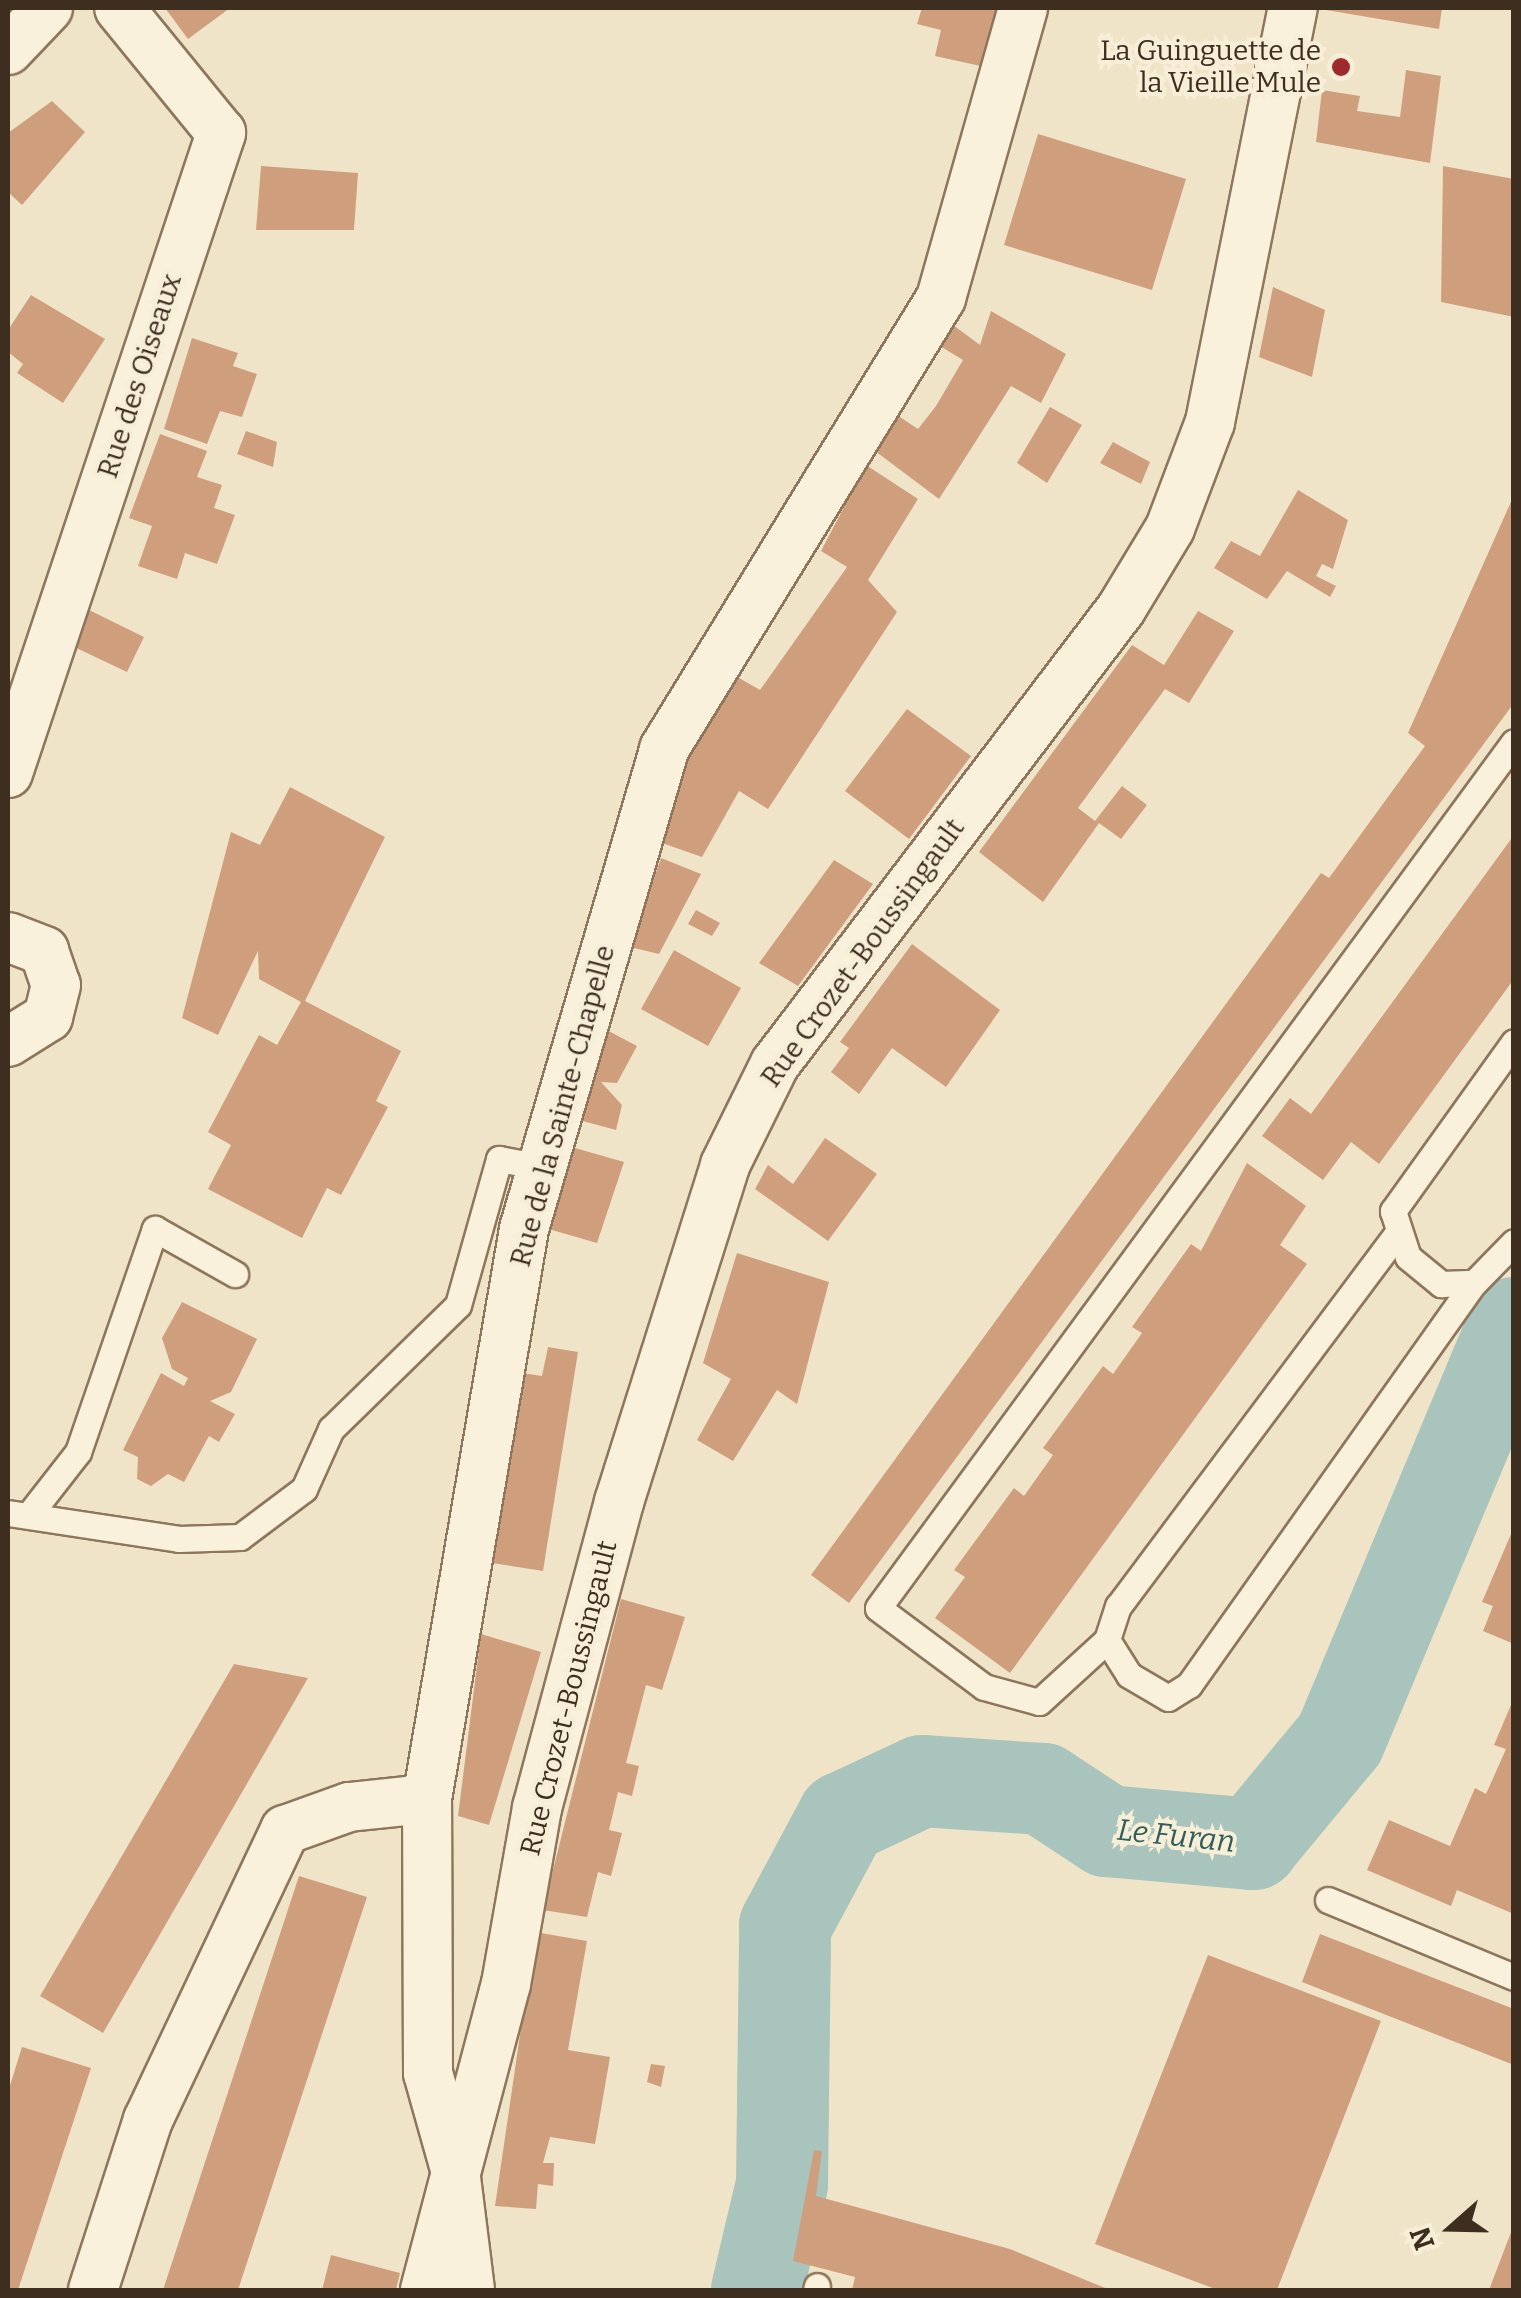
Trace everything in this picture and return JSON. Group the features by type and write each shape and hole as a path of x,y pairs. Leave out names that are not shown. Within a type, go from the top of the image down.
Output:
{"street":[{"path":"8,50 48,8"},
{"name":"Rue des Oiseaux","path":"8,772 221,133 119,8"},
{"name":"Rue de la Sainte-Chapelle","path":"470,2290 456,2169 428,2073 426,1799 541,1167 664,749 941,298 1023,8"},
{"name":"Rue Crozet-Boussingault","path":"426,2290 619,1502 725,1165 775,1064 1121,609 1170,528 1210,422 1293,8"},
{"path":"8,937 44,950 56,984 48,1016 8,1042"},
{"path":"93,2290 148,2120 286,1830 349,1807 426,1799"}],"lane":[{"path":"1396,1235 1118,1606 1106,1640 1039,1702 984,1688 878,1608 1514,742"},
{"path":"1474,1282 1441,1284 1396,1235 1393,1211 1514,1042"},
{"path":"20,1512 178,1539 240,1537 304,1489 331,1429 458,1305 499,1159 541,1167"},
{"path":"20,1512 78,1452 155,1229 236,1274"},
{"path":"1106,1640 1130,1675 1168,1698 1190,1685 1474,1282 1514,1242"},
{"path":"1328,1900 1514,1977"}],"building":[{"path":"165,8 230,8 188,39"},
{"path":"922,8 1000,8 985,67 935,56 941,30 917,24"},
{"path":"1321,8 1442,8 1439,29 1320,9"},
{"path":"1406,70 1441,76 1430,163 1316,142 1322,90 1360,96 1357,111 1400,117"},
{"path":"52,101 85,132 22,205 8,192 8,133"},
{"path":"1038,134 1186,179 1152,290 1004,245"},
{"path":"261,166 358,173 354,230 256,230"},
{"path":"1443,166 1514,179 1514,317 1441,302"},
{"path":"1273,287 1325,310 1312,377 1259,357"},
{"path":"31,295 105,339 63,403 17,373 23,364 8,352 8,330"},
{"path":"991,311 1066,354 1041,403 1011,386 939,499 875,451 897,415 918,429 936,406 963,360 940,346 953,325 980,345"},
{"path":"192,338 238,353 233,366 257,374 242,417 220,411 207,444 164,429"},
{"path":"1050,407 1082,425 1047,483 1017,463"},
{"path":"246,431 277,442 273,467 237,454"},
{"path":"160,434 207,451 197,477 222,485 214,508 235,515 217,564 185,553 177,579 138,566 152,526 129,518"},
{"path":"1113,442 1150,462 1141,484 1100,463"},
{"path":"866,465 918,499 868,580 897,612 768,809 739,791 702,857 662,843 688,748 734,675 760,690 847,567 821,551"},
{"path":"1298,490 1348,520 1333,569 1322,564 1316,576 1336,586 1330,597 1287,571 1267,599 1214,568 1231,541 1260,556"},
{"path":"1514,495 1514,703 849,1603 811,1575 1321,873 1329,878 1425,746 1408,733"},
{"path":"87,609 144,637 127,672 70,645"},
{"path":"1198,611 1234,631 1189,703 1165,689 1078,808 1095,821 1122,786 1147,805 1121,839 1099,823 1043,902 979,852 1132,645 1164,665"},
{"path":"907,709 971,756 909,839 845,791"},
{"path":"290,787 385,837 305,1001 401,1051 376,1101 388,1107 341,1195 327,1188 302,1238 208,1189 231,1145 208,1132 259,1035 277,1045 301,1002 259,979 258,951 218,1035 182,1018 231,832 260,845"},
{"path":"1514,835 1514,979 1379,1164 1351,1142 1323,1180 1262,1136 1290,1098 1311,1114"},
{"path":"661,858 701,874 659,954 630,947"},
{"path":"834,860 873,884 798,986 759,963"},
{"path":"696,910 720,923 712,936 688,924"},
{"path":"912,944 1000,1010 946,1087 892,1048 859,1094 831,1072 849,1048 840,1042"},
{"path":"674,950 741,988 708,1046 641,1009"},
{"path":"603,1028 637,1046 617,1083 601,1082 622,1105 616,1130 575,1119"},
{"path":"825,1138 877,1174 828,1241 755,1189 768,1165 793,1184"},
{"path":"568,1146 624,1162 597,1243 545,1228"},
{"path":"1247,1163 1306,1206 1280,1245 1307,1264 1010,1673 935,1618 965,1577 954,1570 1014,1488 1024,1496 1053,1455 1043,1448 1103,1366 1113,1374 1142,1333 1132,1327 1191,1244 1201,1251"},
{"path":"737,1253 829,1282 797,1404 777,1390 733,1461 697,1440 731,1379 703,1363"},
{"path":"182,1302 257,1339 231,1392 210,1401 235,1414 219,1442 209,1436 184,1482 168,1474 151,1486 137,1479 138,1457 123,1450 161,1373 184,1386 188,1378 172,1369 162,1338"},
{"path":"548,1347 578,1352 543,1571 492,1563 522,1373 542,1376"},
{"path":"1511,1534 1514,1644 1483,1631 1493,1606 1482,1602"},
{"path":"621,1599 685,1617 662,1690 646,1685 626,1763 639,1766 632,1796 618,1792 609,1830 622,1833 611,1876 598,1872 587,1917 543,1910"},
{"path":"481,1634 541,1652 489,1825 458,1816"},
{"path":"234,1664 308,1678 103,2033 40,1996"},
{"path":"1513,1700 1514,1914 1457,1890 1451,1906 1367,1870 1389,1820 1450,1846 1475,1788 1486,1794 1506,1749 1494,1745"},
{"path":"299,1876 367,1897 238,2290 163,2290"},
{"path":"535,1932 587,1941 568,2050 610,2057 595,2144 550,2137 543,2163 554,2163 553,2186 538,2184 536,2209 495,2206"},
{"path":"1320,1934 1514,2009 1514,2065 1302,1982"},
{"path":"1208,1955 1381,2021 1277,2290 1218,2290 1095,2244"},
{"path":"22,2047 91,2068 18,2290 8,2290 8,2092"},
{"path":"651,2064 665,2066 661,2087 647,2082"},
{"path":"814,2150 822,2151 816,2196 1010,2249 1110,2290 852,2290 855,2277 793,2261"},
{"path":"1513,2227 1514,2290 1489,2290"},
{"path":"331,2255 400,2273 396,2290 322,2290"}],"waterway":[{"name":"Le Furan","path":"757,2290 782,2184 785,1926 843,1818 922,1781 1043,1789 1107,1831 1253,1844 1340,1739 1514,1323"}],"place":[{"name":"La Guinguette de la Vieille Mule","path":"1341,67"}]}
